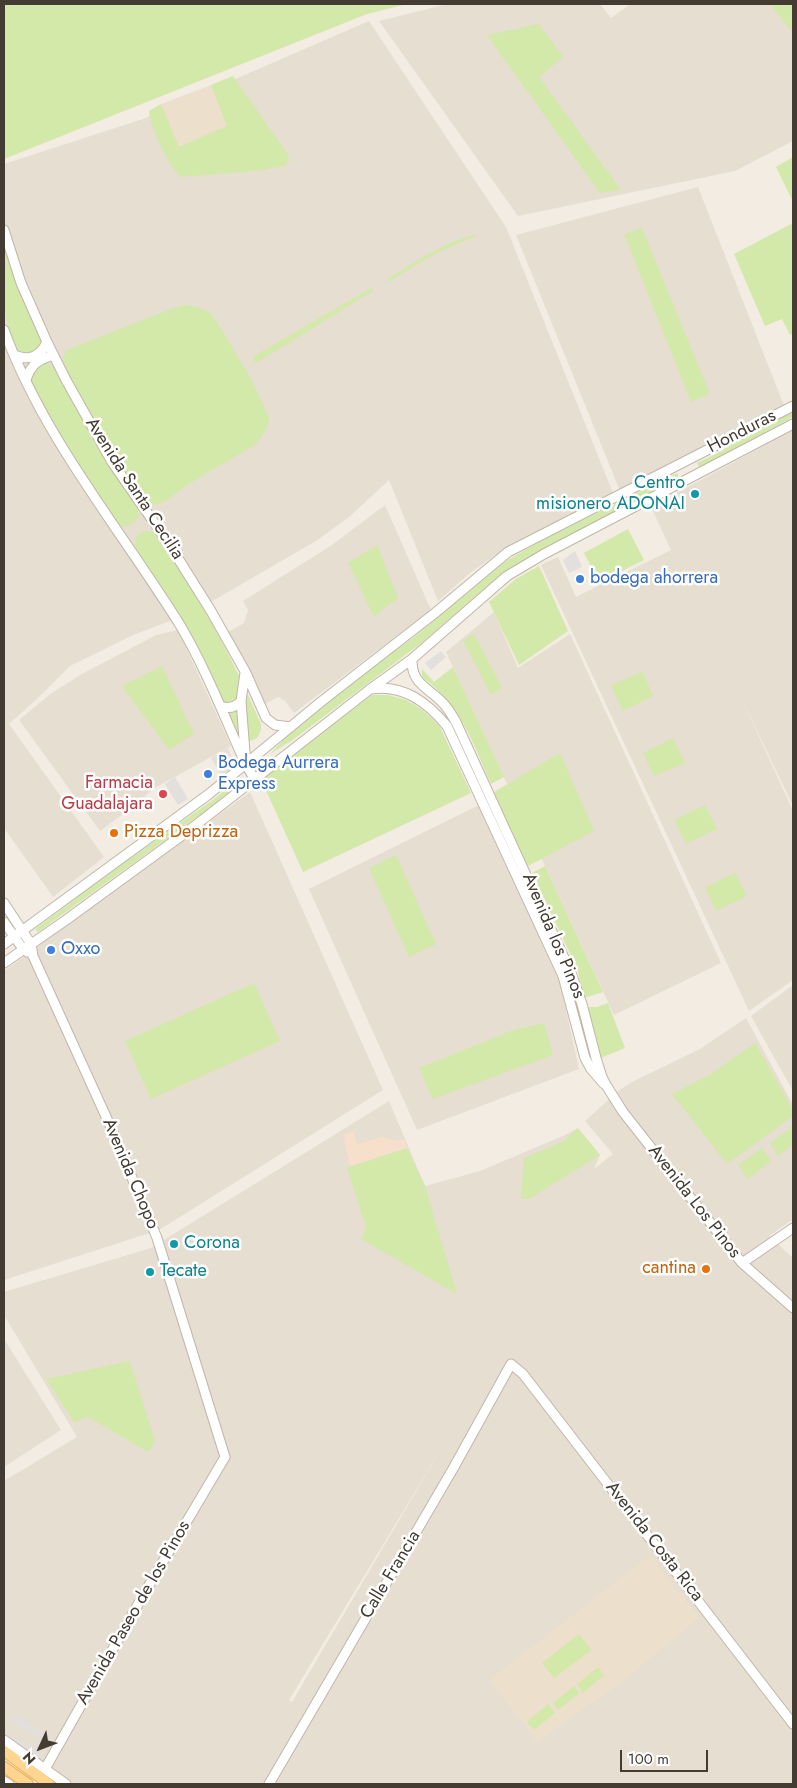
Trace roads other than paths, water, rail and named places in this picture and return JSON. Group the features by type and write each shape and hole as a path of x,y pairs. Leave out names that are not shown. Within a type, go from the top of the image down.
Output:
{"main road":[{"path":"4,1751 50,1784"},
{"path":"4,1767 13,1782 28,1784"}],"street":[{"name":"Avenida Santa Cecilia","path":"4,230 21,283 53,355 112,462 190,577 246,673 266,718 275,725 291,727"},
{"name":"Avenida Santa Cecilia","path":"4,330 36,403 70,462 124,539 180,627 254,778"},
{"path":"14,355 24,358 34,357 42,351 47,342"},
{"path":"26,380 33,364 53,355"},
{"name":"Honduras","path":"642,484 793,406"},
{"name":"Honduras","path":"4,963 170,844 412,659 507,576 544,554 793,424"},
{"path":"4,944 246,765 508,552 642,484 681,468 686,470 688,480"},
{"name":"Avenida los Pinos","path":"412,659 412,669 415,677 441,702 456,722 571,973 606,1085"},
{"path":"246,673 241,701 246,765"},
{"name":"Avenida los Pinos","path":"369,690 383,687 399,691 423,701 434,710 447,726 563,976 585,1058 598,1079 606,1085"},
{"path":"220,706 229,708 238,705 241,701"},
{"path":"434,710 441,702"},
{"name":"Avenida Chopo","path":"4,903 22,931 27,947 33,956 109,1123 156,1238 225,1457"},
{"name":"Avenida Chopo","path":"4,922 14,937 27,947"},
{"name":"Avenida Los Pinos","path":"606,1085 623,1112 742,1263 793,1308"},
{"path":"742,1263 793,1228"},
{"name":"Avenida Costa Rica","path":"510,1364 523,1374 793,1724"},
{"name":"Calle Francia","path":"269,1784 454,1467 510,1364"},
{"name":"Avenida Paseo de los Pinos","path":"45,1769 137,1606 225,1457"},
{"path":"4,1740 66,1784"},
{"path":"4,1780 13,1782"}],"place":[{"name":"Centro misionero ADONAI","path":"695,494"},
{"name":"bodega ahorrera","path":"580,579"},
{"name":"Bodega Aurrera Express","path":"208,774"},
{"name":"Farmacia Guadalajara","path":"163,794"},
{"name":"Pizza Deprizza","path":"114,833"},
{"name":"Oxxo","path":"51,950"},
{"name":"Corona","path":"174,1244"},
{"name":"cantina","path":"706,1269"},
{"name":"Tecate","path":"150,1272"}]}
